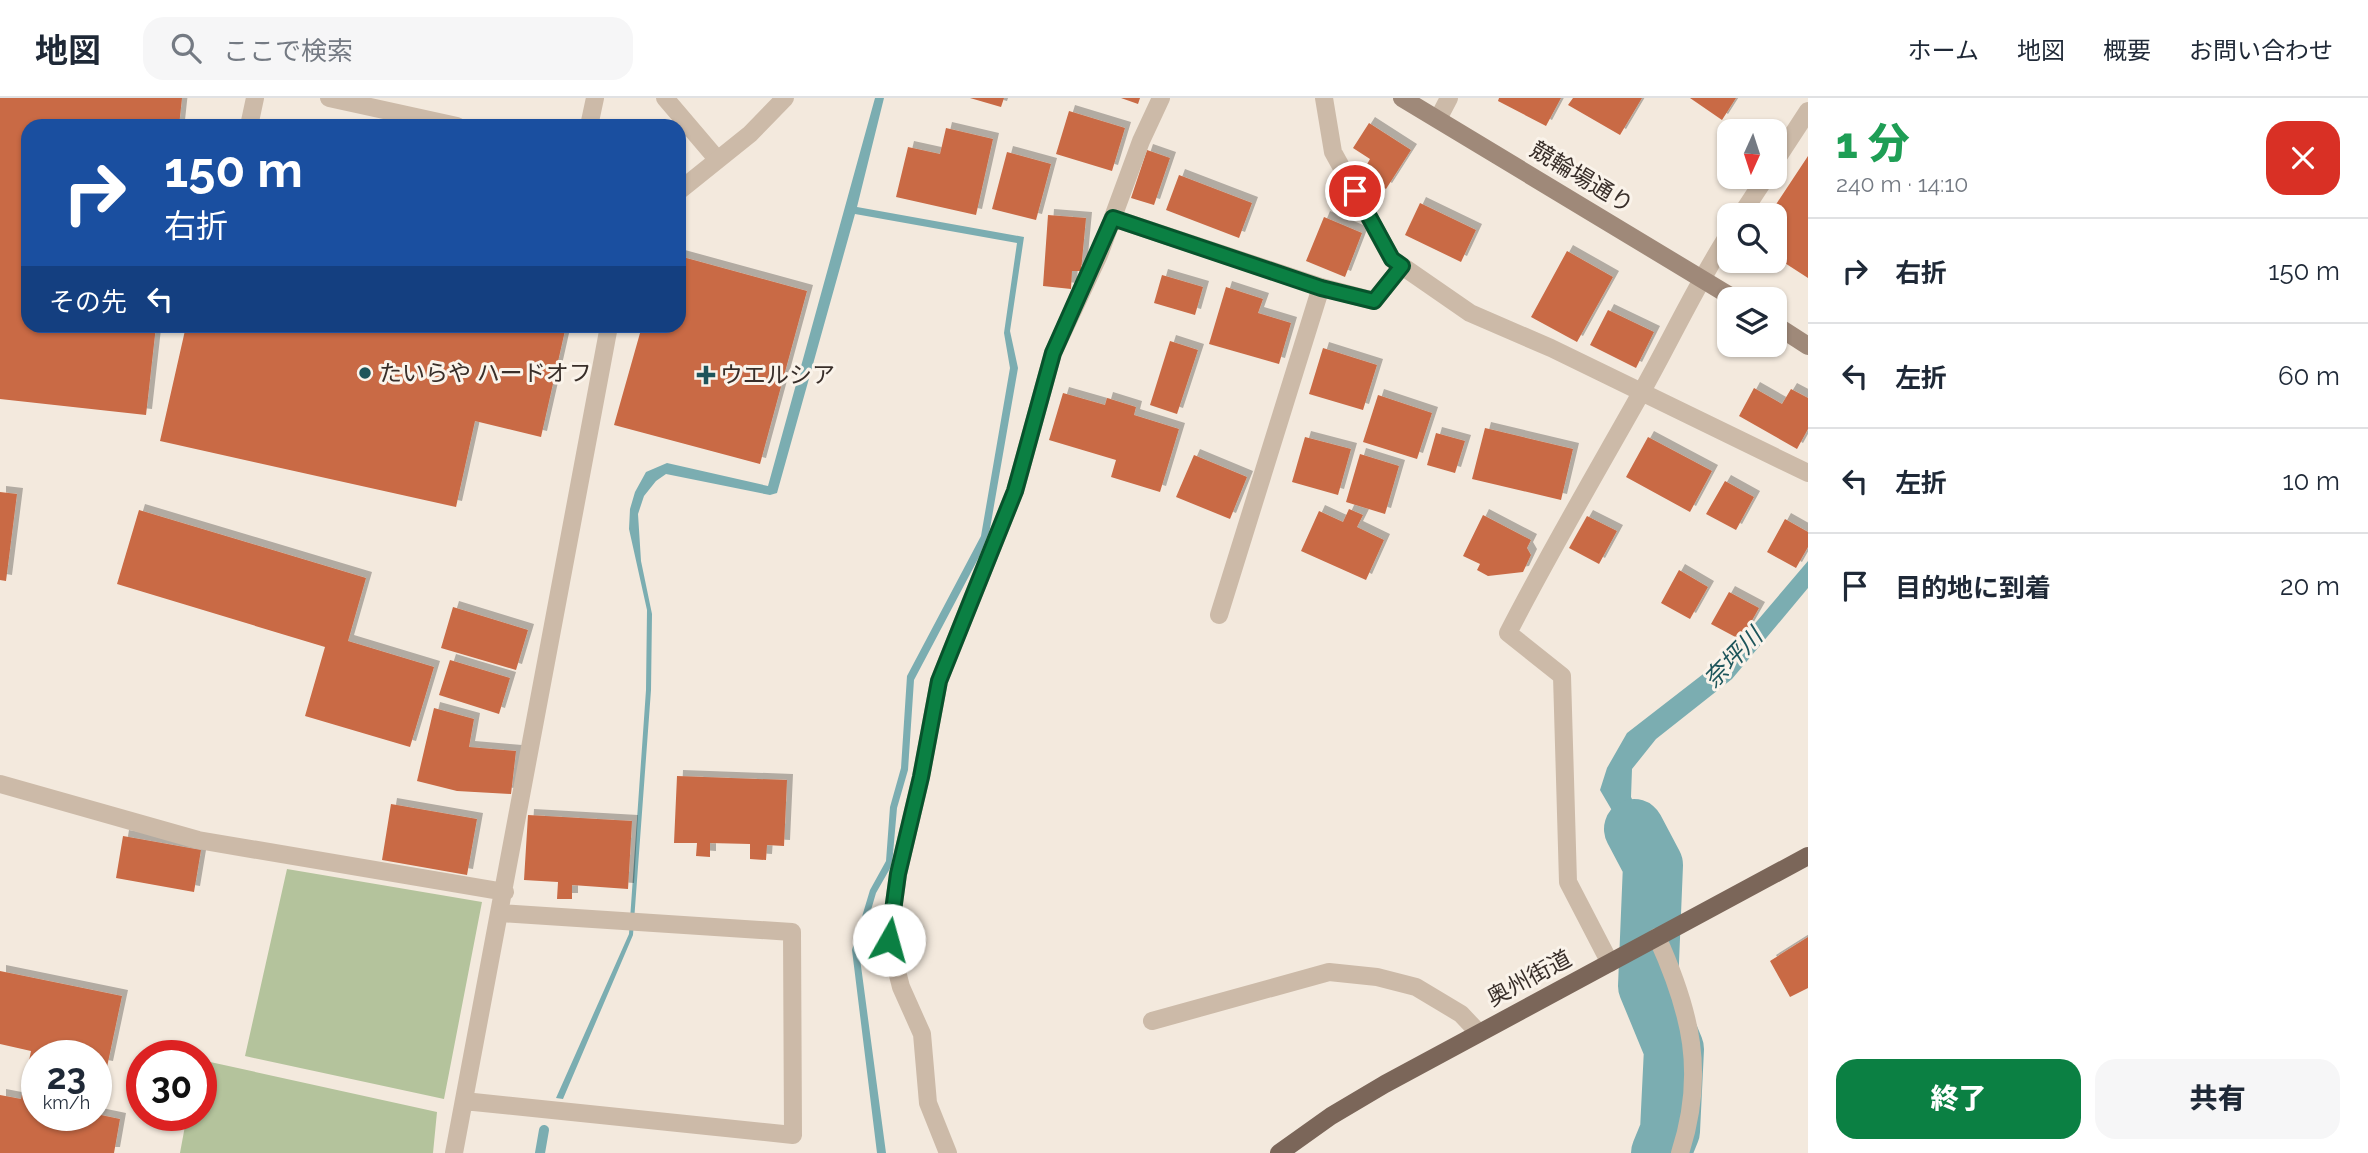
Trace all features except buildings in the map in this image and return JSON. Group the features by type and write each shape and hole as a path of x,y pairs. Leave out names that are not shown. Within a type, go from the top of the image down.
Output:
{"main road":[{"name":"奥州街道","path":"1279,1153 1331,1116 1808,856"}],"street":[{"path":"250,119 255,98"},
{"path":"329,98 425,119"},
{"path":"590,119 595,98"},
{"path":"665,98 683,119"},
{"path":"686,185 750,134 785,98"},
{"path":"948,1153 928,1103 922,1034 901,987 889,940 898,874 921,777 939,681 1015,491 1053,353 1113,218 1141,141 1161,98"},
{"path":"1324,98 1333,152 1392,259 1470,313 1642,391 1808,472"},
{"name":"競輪場通り","path":"1402,98 1717,288"},
{"path":"1438,119 1449,98"},
{"path":"1787,143 1808,110"},
{"path":"686,123 717,159"},
{"path":"1113,218 1321,288 1374,301 1402,266"},
{"path":"1611,962 1568,882 1562,676 1508,632 1555,540 1642,391 1717,253"},
{"path":"1219,615 1321,288"},
{"path":"1787,332 1808,346"},
{"path":"454,1153 608,333"},
{"path":"0,784 198,840 505,892"},
{"path":"464,1101 793,1135 792,932 500,913"},
{"path":"1655,938 1676,979 1693,1059 1695,1098 1680,1153"},
{"path":"1152,1021 1329,972 1377,977 1416,987 1461,1014 1479,1033"}],"green space":[{"path":"287,869 482,902 444,1099 245,1056"},
{"path":"217,1064 437,1112 433,1153 180,1153 184,1131 217,1131"}],"water":[{"path":"875,98 884,98 857,207 1024,237 1010,331 1018,368 988,540 914,680 908,770 897,808 892,865 876,893 859,951 886,1153 877,1153 852,950 870,890 886,861 890,807 901,768 907,676 981,536 1010,368 1004,333 1017,243 855,214 777,493 770,495 666,474 656,481 644,496 638,514 641,561 652,614 651,690 633,935 563,1099 556,1098 629,934 646,690 647,610 629,529 630,509 635,492 646,472 667,463 768,486"},
{"name":"奈坪川","path":"1808,561 1808,588 1732,679 1656,739 1632,769 1631,797 1662,865 1659,900 1641,910 1644,865 1600,790 1607,768 1627,733 1729,654"},
{"path":"1656,968 1678,1038 1683,1082 1677,1128 1668,1153 1654,1153 1663,1115 1665,1056 1658,1028 1639,977"}],"waterway":[{"path":"1634,829 1653,865 1648,986 1674,1049 1670,1131 1661,1153"},
{"path":"540,1153 544,1130"}],"place":[{"name":"たいらや ハードオフ","path":"365,373"},
{"name":"ウエルシア","path":"706,375"}],"route":[{"path":"889,940 898,874 921,777 939,681 1015,491 1053,353 1099,255 1113,218 1321,288 1374,301 1402,266 1392,259 1355,191"}]}
